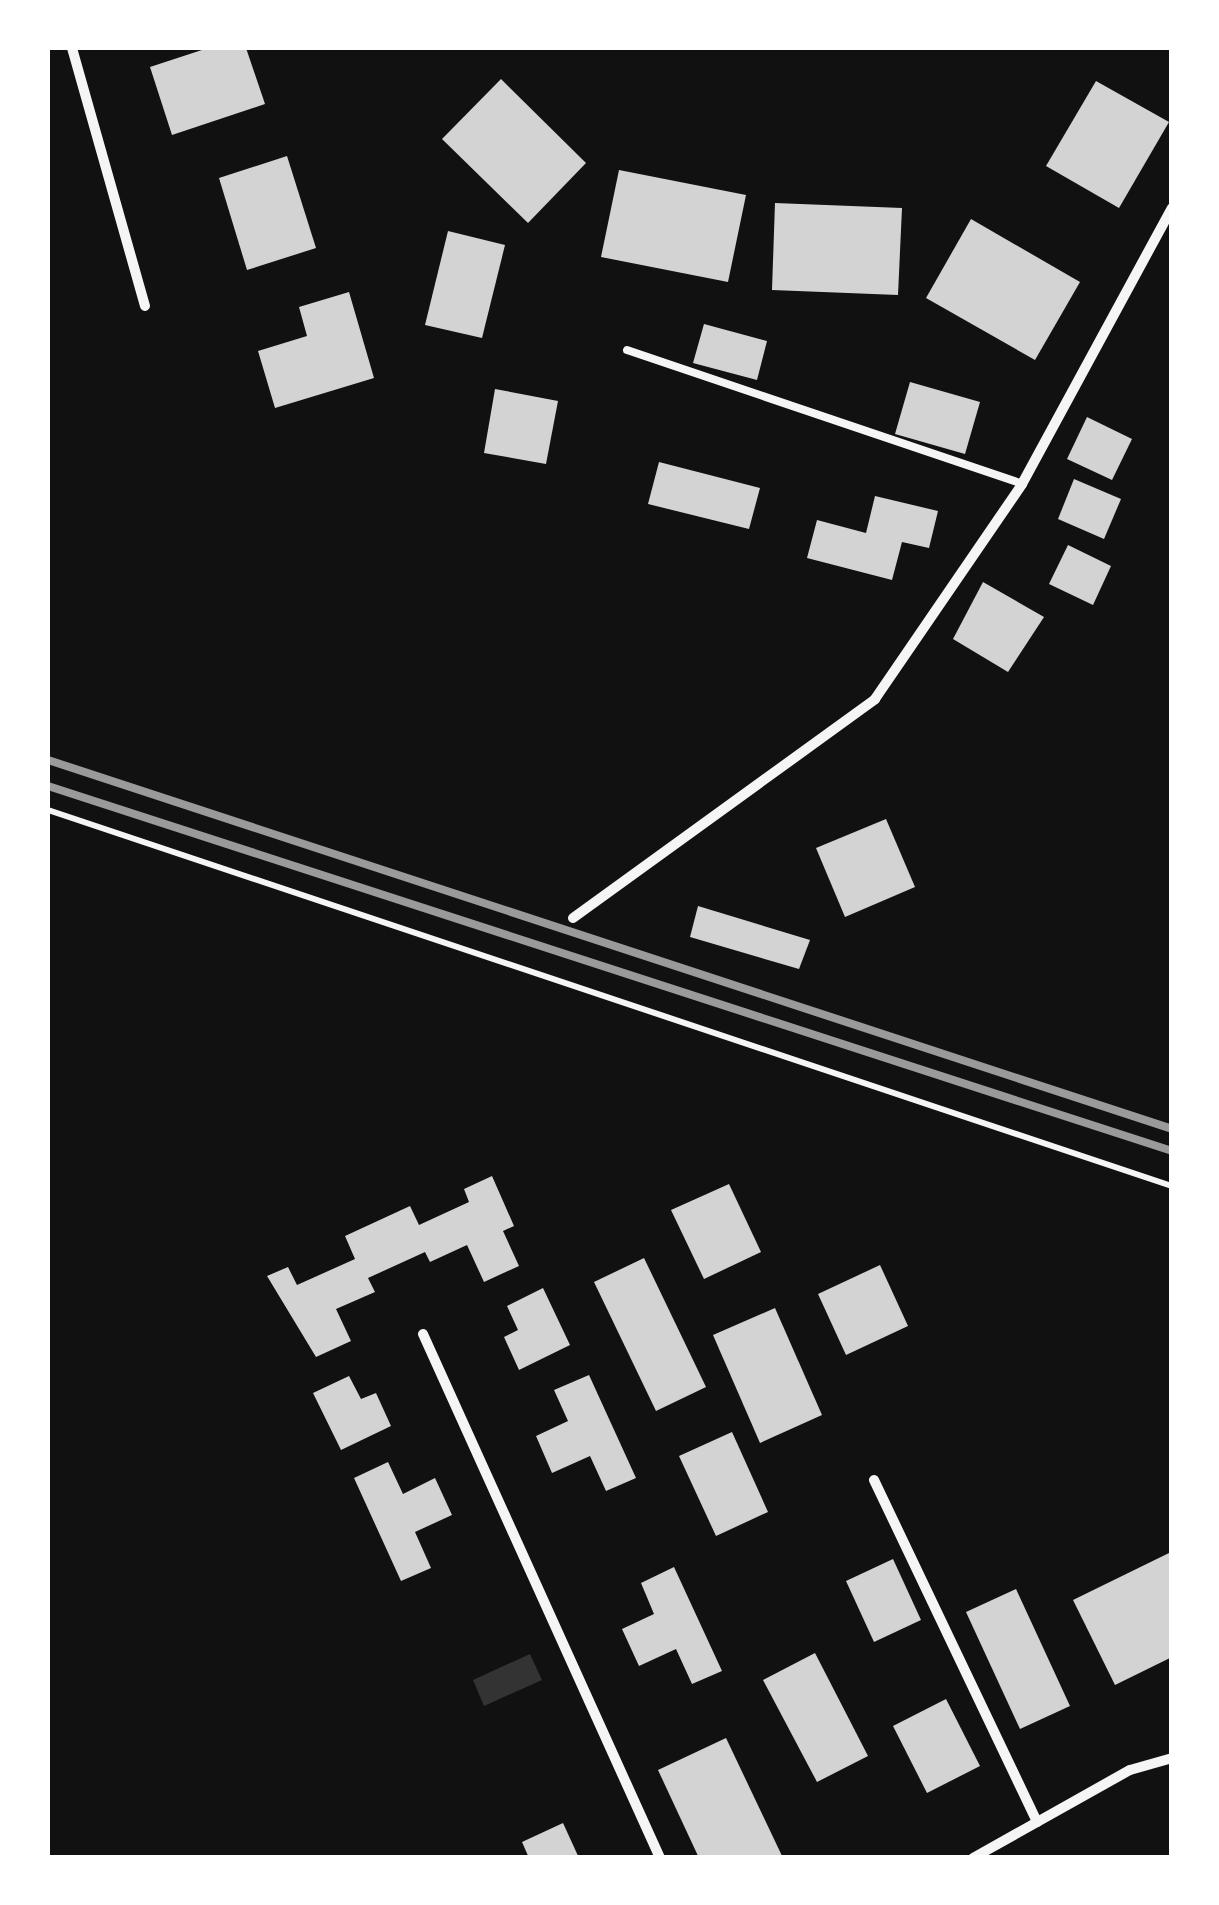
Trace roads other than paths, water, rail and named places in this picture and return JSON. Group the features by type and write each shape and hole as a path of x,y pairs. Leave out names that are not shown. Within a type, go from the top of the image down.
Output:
{"street":[{"path":"72,48 145,306"},
{"path":"574,918 874,698 1022,484 1172,208"},
{"path":"422,1334 660,1858"},
{"path":"874,1480 1037,1822"},
{"path":"974,1858 1130,1770 1172,1758"}],"lane":[{"path":"627,350 1022,484"}],"railway":[{"path":"48,760 1172,1129"},
{"path":"48,786 1172,1151"}]}
